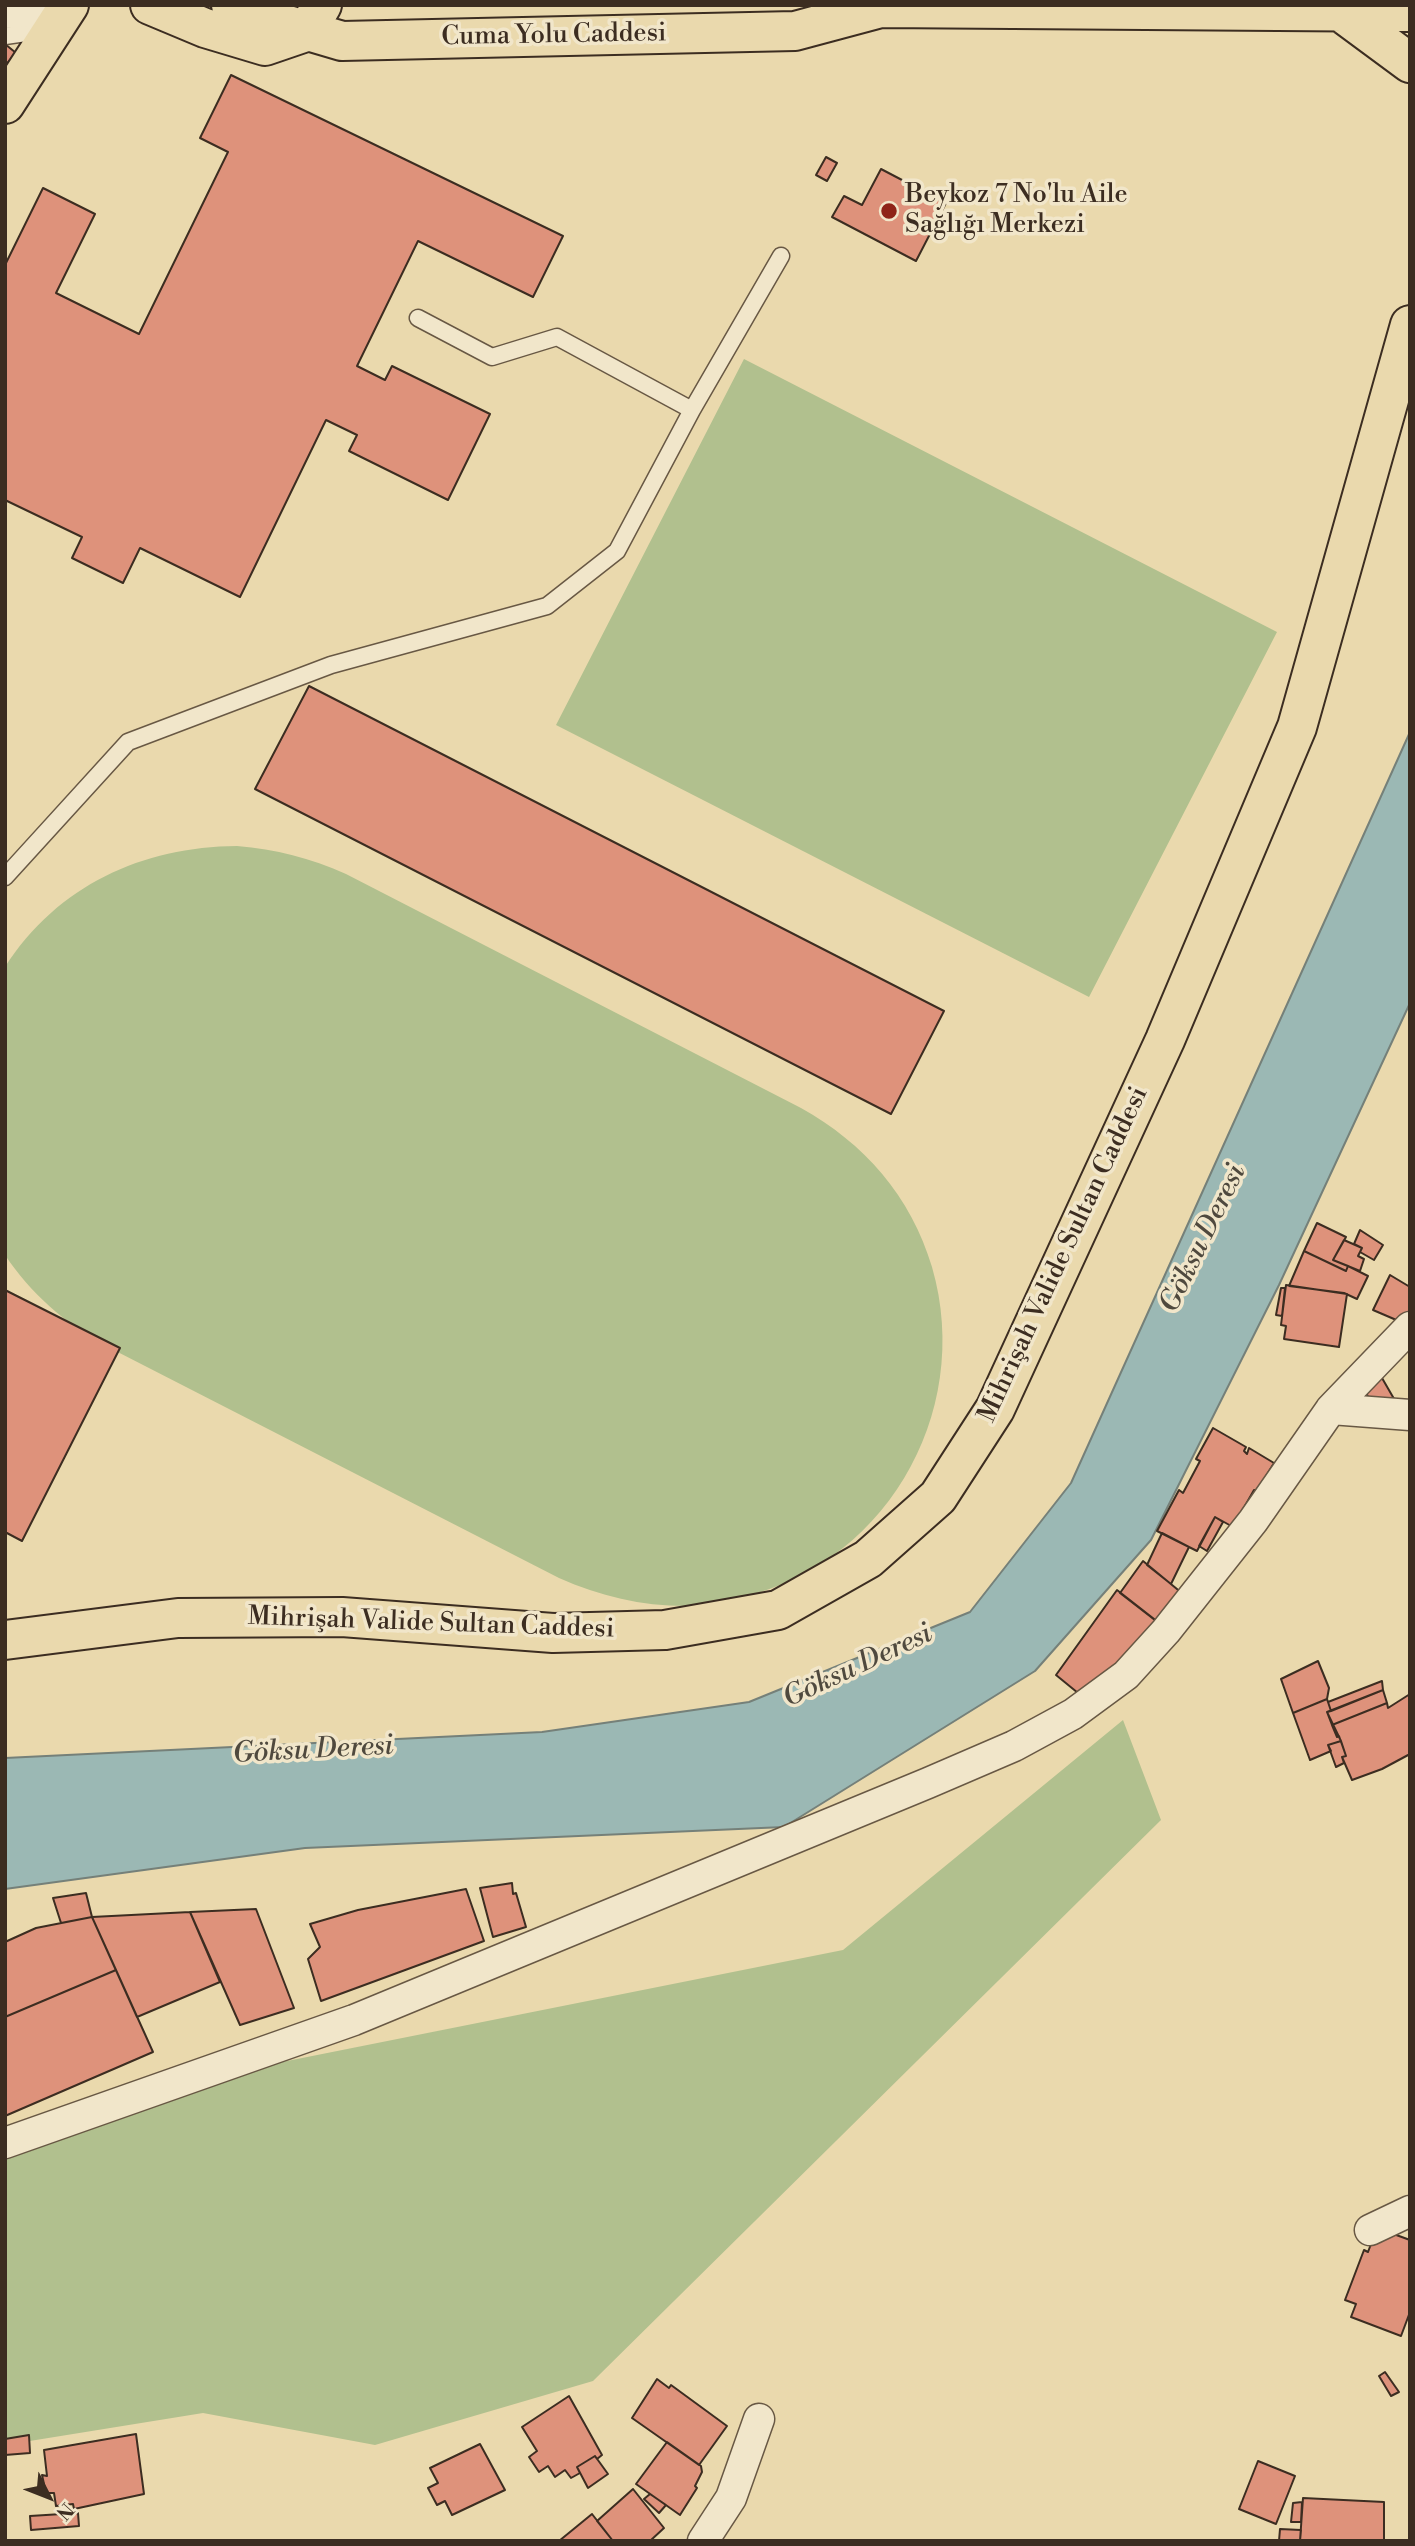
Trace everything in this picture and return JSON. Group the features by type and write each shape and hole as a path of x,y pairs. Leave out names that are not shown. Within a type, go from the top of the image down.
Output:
{"main road":[{"path":"150,5 205,28 265,46 314,19"},
{"name":"Cuma Yolu Caddesi","path":"231,5 237,9 314,19 342,41 795,31 877,7 1410,12"},
{"path":"1341,12 1410,63"},
{"path":"5,104 62,14"},
{"name":"Mihrişah Valide Sultan Caddesi","path":"5,1640 178,1618 342,1617 553,1633 666,1630 778,1610 868,1559 938,1497 995,1409 1164,1040 1297,727 1410,326"}],"street":[{"path":"8,32 62,14"},
{"path":"5,2143 354,2020 928,1783 1014,1746 1073,1714 1126,1675 1166,1631 1253,1521 1331,1409 1410,1327"},
{"path":"1331,1409 1410,1415"},
{"path":"1370,2230 1410,2211"},
{"path":"703,2541 731,2498 759,2419"}],"lane":[{"path":"5,877 128,742 331,665 547,606 617,551 692,410 781,256"},
{"path":"418,318 492,357 557,337 692,410"}],"green space":[{"path":"744,359 1277,632 1089,997 556,725"},
{"path":"237,846 293,855 346,874 801,1108 824,1122 865,1155 898,1195 923,1241 932,1267 942,1323 940,1378 927,1430 904,1479 872,1521 831,1557 783,1584 729,1600 697,1606 675,1606 641,1603 591,1591 559,1578 104,1345 75,1327 37,1295 5,1255 5,967 26,938 50,914 105,876 168,854"},
{"path":"1123,1720 1161,1820 593,2381 375,2445 203,2413 5,2445 5,2160 207,2077 843,1950"}],"water":[{"name":"Göksu Deresi","path":"1410,732 1410,1003 1279,1285 1151,1540 1035,1671 784,1827 305,1848 5,1889 5,1758 542,1732 749,1702 970,1612 1071,1483"}],"building":[{"path":"5,44 16,53 5,66"},
{"path":"231,75 563,236 533,297 418,241 357,366 385,380 392,366 490,414 448,500 349,451 357,435 326,420 240,597 140,548 123,583 72,558 82,537 5,500 5,265 43,188 95,214 56,293 139,334 228,152 200,138"},
{"path":"826,157 837,163 827,181 816,175"},
{"name":"Beykoz 7 No'lu Aile Sağlığı Merkezi","path":"881,169 946,203 916,261 832,217 844,196 862,205"},
{"path":"309,686 944,1011 891,1114 255,789"},
{"path":"1317,1223 1346,1237 1333,1260 1348,1266 1346,1271 1304,1251"},
{"path":"1360,1230 1383,1245 1374,1260 1360,1252 1362,1248 1354,1244"},
{"path":"1344,1240 1362,1248 1358,1256 1364,1259 1360,1271 1333,1260"},
{"path":"1304,1251 1346,1271 1348,1266 1368,1276 1357,1299 1344,1293 1289,1286"},
{"path":"1390,1275 1410,1287 1410,1311 1401,1322 1373,1310"},
{"path":"1286,1285 1347,1294 1339,1347 1284,1339 1286,1326 1281,1325"},
{"path":"1281,1288 1285,1288 1282,1316 1276,1315"},
{"path":"5,1290 120,1348 22,1541 5,1532"},
{"path":"1382,1378 1397,1404 1373,1408 1364,1388"},
{"path":"1213,1428 1246,1447 1244,1451 1247,1454 1249,1448 1274,1463 1257,1491 1254,1490 1233,1527 1215,1517 1197,1551 1157,1531 1179,1490 1183,1493 1200,1461 1196,1459"},
{"path":"1215,1517 1223,1522 1207,1551 1199,1546"},
{"path":"1162,1533 1189,1547 1171,1584 1147,1565"},
{"path":"1143,1561 1183,1594 1160,1624 1120,1593"},
{"path":"1117,1590 1163,1626 1089,1702 1056,1675"},
{"path":"1318,1661 1329,1688 1327,1699 1293,1713 1281,1679"},
{"path":"1382,1681 1383,1690 1331,1711 1328,1702"},
{"path":"1383,1690 1387,1703 1332,1725 1327,1712"},
{"path":"1410,1694 1410,1754 1382,1769 1352,1780 1342,1757 1346,1756 1339,1736 1337,1737 1332,1725 1387,1703 1388,1708"},
{"path":"1327,1699 1331,1711 1327,1712 1341,1741 1328,1745 1331,1751 1310,1760 1293,1713"},
{"path":"1341,1741 1346,1756 1342,1757 1344,1763 1336,1767 1328,1745"},
{"path":"512,1883 513,1894 516,1893 526,1927 493,1937 480,1888"},
{"path":"466,1889 484,1941 321,2001 308,1959 320,1947 310,1924 358,1910"},
{"path":"86,1893 92,1917 61,1923 53,1898"},
{"path":"256,1909 294,2008 240,2025 190,1912"},
{"path":"190,1912 220,1982 137,2017 92,1917"},
{"path":"92,1917 116,1970 5,2017 5,1942 36,1928"},
{"path":"116,1970 153,2052 5,2116 5,2017"},
{"path":"1377,2228 1410,2240 1410,2312 1401,2336 1351,2317 1356,2304 1345,2300 1364,2250 1368,2252"},
{"path":"1385,2372 1399,2392 1391,2396 1379,2376"},
{"path":"657,2379 669,2388 671,2385 727,2426 699,2465 632,2418"},
{"path":"569,2396 602,2455 597,2459 595,2456 577,2467 580,2473 571,2478 565,2470 555,2477 548,2466 539,2472 529,2457 537,2451 522,2427"},
{"path":"136,2434 144,2494 74,2509 73,2504 56,2506 54,2493 46,2493 42,2475 47,2476 44,2450"},
{"path":"29,2435 30,2453 5,2455 5,2439"},
{"path":"667,2442 701,2466 702,2472 695,2486 697,2488 680,2515 636,2484"},
{"path":"480,2444 505,2490 452,2515 445,2501 437,2505 428,2488 438,2483 430,2468"},
{"path":"595,2456 608,2474 588,2488 577,2467"},
{"path":"1258,2461 1295,2476 1276,2524 1239,2509"},
{"path":"633,2489 664,2528 650,2541 613,2541 597,2521"},
{"path":"650,2494 666,2505 659,2513 644,2499"},
{"path":"1303,2498 1384,2502 1384,2541 1300,2541"},
{"path":"1302,2502 1301,2522 1291,2522 1293,2503"},
{"path":"78,2513 79,2526 31,2530 30,2516"},
{"path":"592,2514 613,2541 559,2541"},
{"path":"1280,2529 1301,2530 1300,2541 1279,2541"}],"place":[{"name":"Beykoz 7 No'lu Aile Sağlığı Merkezi","path":"889,211"}]}
